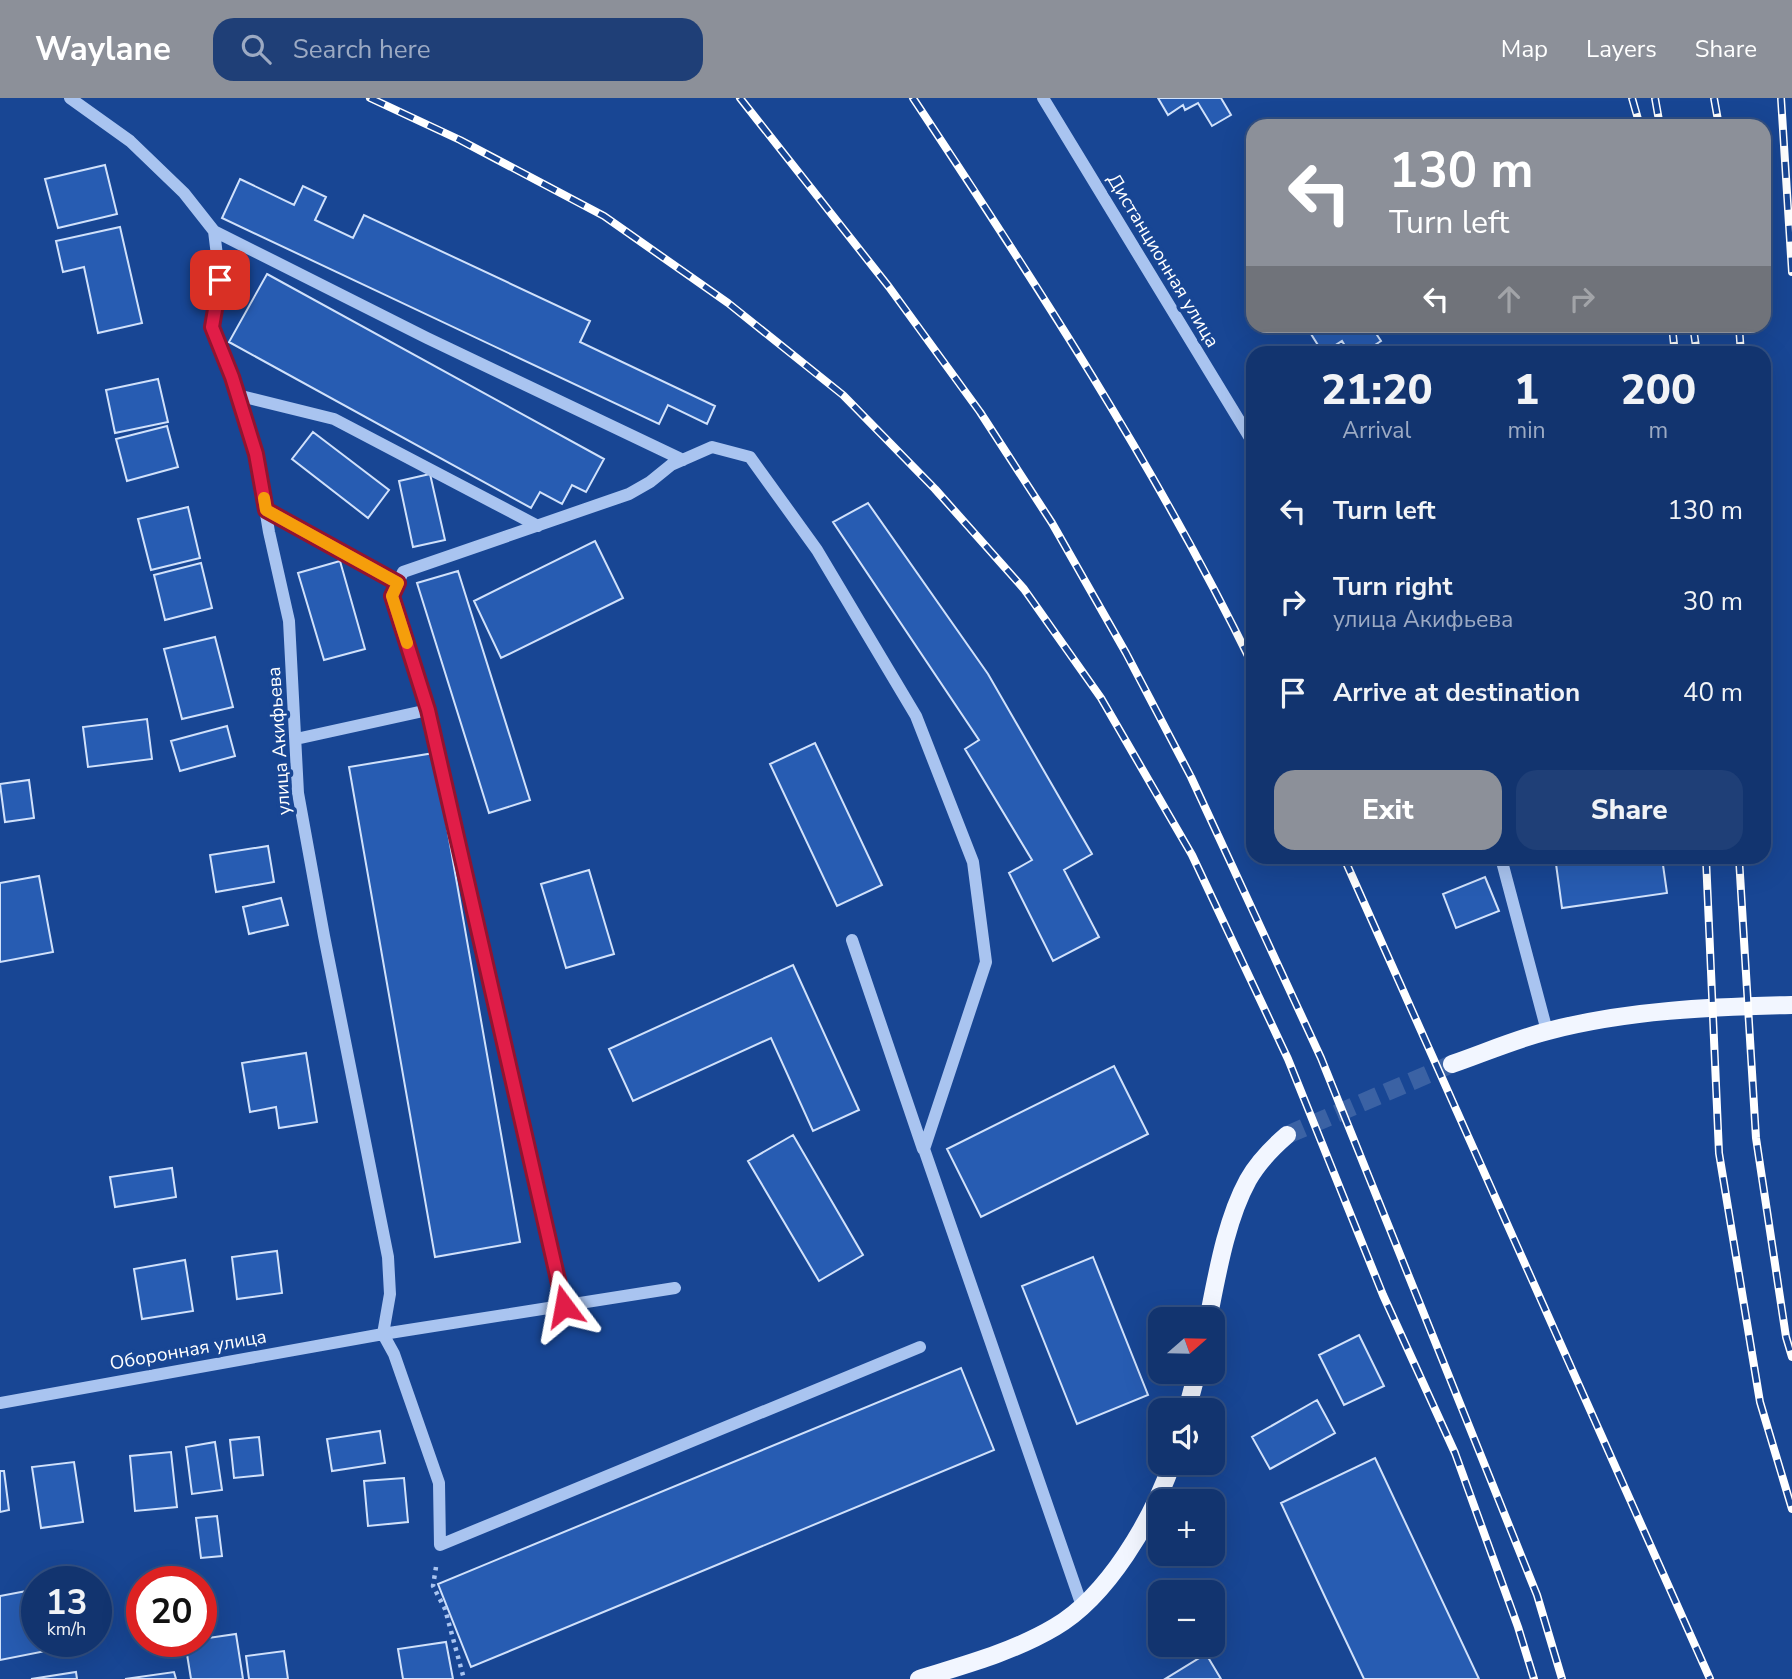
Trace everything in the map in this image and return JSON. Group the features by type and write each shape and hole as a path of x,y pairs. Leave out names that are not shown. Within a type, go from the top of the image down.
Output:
{"main road":[{"path":"1452,1064 1547,1031 1622,1016 1696,1007 1792,1005"},
{"path":"1211,1307 1218,1269 1238,1202 1255,1169 1287,1135"},
{"path":"919,1679 1033,1639 1065,1620 1082,1606 1142,1533 1168,1475"}],"street":[{"path":"70,98 130,141 184,193 214,232 426,338 683,460"},
{"name":"Дистанционная улица","path":"1043,98 1246,432"},
{"name":"улица Акифьева","path":"214,232 220,280 212,327 256,454 289,621 298,793 388,1257 390,1294 383,1334"},
{"path":"237,395 334,419 538,526"},
{"path":"564,1306 428,710 392,596 403,572 629,494 671,465 712,447 750,457 817,550 916,716 973,862 986,962 924,1149"},
{"path":"266,510 398,583"},
{"path":"296,739 428,710"},
{"path":"1503,864 1547,1031"},
{"path":"852,940 1082,1606"},
{"name":"Оборонная улица","path":"0,1403 383,1334 675,1288"},
{"path":"383,1334 403,1377 439,1483 440,1545 920,1347"}],"path":[{"path":"440,1545 433,1586 444,1609 464,1679"}],"building":[{"path":"1158,98 1221,98 1231,115 1212,126 1198,103 1185,110 1183,105 1168,115"},
{"path":"105,165 117,214 58,228 45,179"},
{"path":"240,179 294,205 303,186 326,197 315,220 353,238 364,215 590,321 580,342 715,406 707,424 668,405 659,424 222,218"},
{"path":"120,227 142,323 98,333 84,267 63,272 56,241"},
{"path":"267,274 604,459 586,492 572,485 562,504 540,492 531,508 229,342"},
{"path":"1310,333 1376,333 1381,341 1373,346 1345,346 1342,341 1334,346 1319,346"},
{"path":"158,379 168,422 115,433 106,390"},
{"path":"167,426 178,467 127,481 116,439"},
{"path":"313,432 389,490 368,518 292,459"},
{"path":"430,474 445,540 413,547 399,481"},
{"path":"868,503 988,674 1092,854 1064,870 1099,937 1053,961 1009,873 1032,860 965,749 979,740 833,522"},
{"path":"188,507 200,558 151,570 138,519"},
{"path":"595,541 623,598 501,658 474,601"},
{"path":"340,561 365,649 324,660 298,573"},
{"path":"201,563 212,608 165,620 154,575"},
{"path":"458,571 530,800 489,813 417,583"},
{"path":"215,637 233,707 182,719 164,649"},
{"path":"147,719 152,759 88,767 83,727"},
{"path":"227,726 235,756 180,771 171,741"},
{"path":"815,743 882,885 837,906 770,764"},
{"path":"434,753 520,1242 435,1257 349,767"},
{"path":"29,780 34,818 5,822 0,784"},
{"path":"268,846 274,882 216,892 210,855"},
{"path":"1556,864 1663,864 1667,893 1562,908"},
{"path":"589,870 614,954 566,968 541,884"},
{"path":"39,876 53,952 0,962 0,883"},
{"path":"1485,877 1499,911 1456,928 1443,894"},
{"path":"281,898 288,925 249,934 243,907"},
{"path":"793,965 859,1110 813,1131 771,1038 633,1101 609,1049"},
{"path":"306,1053 317,1122 279,1128 276,1107 250,1112 242,1063"},
{"path":"1114,1066 1148,1134 981,1217 947,1149"},
{"path":"793,1135 863,1255 819,1281 748,1161"},
{"path":"172,1168 176,1197 115,1207 110,1177"},
{"path":"277,1251 282,1293 237,1299 232,1257"},
{"path":"1093,1257 1148,1395 1077,1424 1022,1286"},
{"path":"185,1260 193,1311 142,1319 134,1269"},
{"path":"1359,1335 1384,1386 1344,1405 1319,1355"},
{"path":"961,1368 994,1450 471,1667 438,1584"},
{"path":"1317,1400 1335,1433 1270,1469 1252,1437"},
{"path":"380,1431 385,1463 332,1471 327,1439"},
{"path":"259,1437 263,1475 234,1478 230,1440"},
{"path":"215,1442 222,1490 192,1494 186,1447"},
{"path":"171,1452 177,1507 135,1511 130,1456"},
{"path":"1375,1458 1479,1679 1364,1679 1326,1599 1281,1503"},
{"path":"74,1462 83,1522 41,1528 32,1467"},
{"path":"0,1471 4,1471 9,1510 0,1512"},
{"path":"404,1478 408,1522 368,1526 364,1481"},
{"path":"217,1516 222,1556 201,1558 196,1518"},
{"path":"21,1592 21,1656 0,1660 0,1596"},
{"path":"236,1634 243,1679 191,1679 187,1657 217,1657 217,1637"},
{"path":"446,1642 453,1679 403,1679 398,1649"},
{"path":"284,1651 288,1679 249,1679 246,1656"},
{"path":"1201,1657 1208,1657 1221,1679 1165,1679"},
{"path":"76,1672 77,1679 31,1679"},
{"path":"174,1672 176,1679 125,1679"}],"tunnel":[{"path":"1287,1135 1452,1064"}],"railway":[{"path":"370,98 460,140 604,216 728,303 843,395 935,489 1024,589 1101,698 1192,855 1288,1059 1383,1295 1455,1453 1534,1679"},
{"path":"740,98 889,287 980,412 1052,523 1126,653 1191,777 1321,1058 1537,1595 1562,1679"},
{"path":"913,98 1049,306 1135,447 1216,592 1246,652"},
{"path":"1632,98 1638,119"},
{"path":"1655,98 1659,119"},
{"path":"1714,98 1718,119"},
{"path":"1781,98 1792,272"},
{"path":"1673,333 1674,346"},
{"path":"1694,333 1696,346"},
{"path":"1740,333 1740,346"},
{"path":"1347,864 1710,1679"},
{"path":"1706,864 1719,1153 1760,1402 1792,1509"},
{"path":"1739,864 1756,1138 1786,1337 1792,1357"}],"slow traffic":[{"path":"264,498 266,510 398,583 392,596 407,643"}],"route":[{"path":"220,280 212,327 232,377 256,454 266,510 398,583 392,596 428,710 564,1306"}]}
